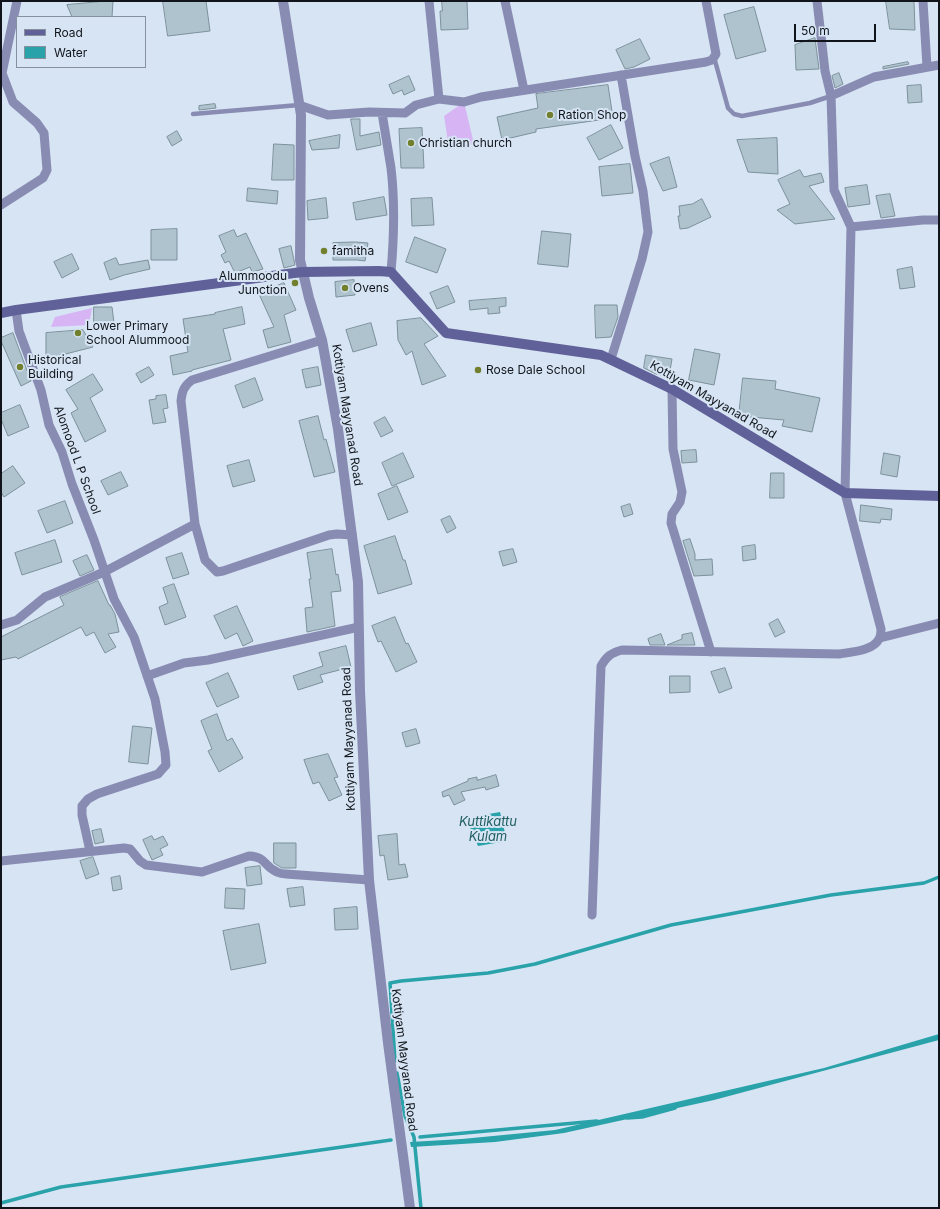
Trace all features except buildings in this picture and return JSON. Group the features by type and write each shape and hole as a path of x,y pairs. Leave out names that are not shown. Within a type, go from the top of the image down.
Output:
{"main road":[{"path":"2,310 16,310 302,272 391,272"},
{"name":"Kottiyam Mayyanad Road","path":"391,272 446,333 602,355 672,389 845,492 939,496"}],"street":[{"path":"1,205 43,178 47,170 44,132 37,123 13,102 1,72 16,1"},
{"name":"Kottiyam Mayyanad Road","path":"283,1 301,115 300,260 309,298 322,340 338,429 358,582 360,691 369,880 388,1043 410,1208"},
{"path":"429,1 439,99"},
{"path":"505,1 524,90"},
{"path":"299,106 328,115 369,112 405,113 416,105 439,99 464,102 481,97 706,62 712,60 716,54 706,1"},
{"path":"592,915 601,666 612,652 622,650 839,654 868,648 875,644 880,638 881,630 845,492 850,227 834,190 831,96 825,71 817,1"},
{"path":"923,1 926,27 927,67"},
{"path":"831,96 874,77 939,65"},
{"path":"611,359 642,259 648,232 622,75"},
{"path":"382,113 391,169 393,202 394,238 391,272"},
{"path":"850,227 923,220 939,220"},
{"name":"Alomood L P School","path":"16,310 19,331 41,390 49,425 62,452 72,484 94,540 114,599 134,637 155,699 165,752 166,765 158,774 97,794 82,806 82,815 90,851"},
{"path":"322,340 192,380 186,384 182,391 181,401 195,524 205,560 217,572 329,535 352,535"},
{"path":"672,389 673,449 682,492 680,502 672,514 671,523 711,652"},
{"path":"1,625 17,620 45,597 104,572 195,524"},
{"path":"880,638 939,623"},
{"path":"146,676 184,663 208,660 359,627"},
{"path":"1,861 124,848 130,849 140,861 146,865 202,872 249,856 256,856 263,859 276,871 286,874 369,880"}],"lane":[{"path":"714,57 728,108 734,114 742,116 810,103 831,96"},
{"path":"193,114 299,106"}],"shaded area":[{"path":"464,102 474,144 449,148 444,116"},
{"path":"92,308 89,325 51,327 55,317"}],"water":[{"name":"Kuttikattu Kulam","path":"500,812 507,841 478,846 466,818"},
{"path":"939,1034 939,1040 714,1100 564,1133 495,1142 411,1147 410,1142 462,1139 555,1130 824,1068"}],"waterway":[{"path":"395,1061 390,983 488,973 535,964 671,925 831,895 924,883 939,877"},
{"path":"397,1073 405,1116 414,1137 421,1208"},
{"path":"627,1118 642,1117 675,1108"},
{"path":"420,1137 597,1121"},
{"path":"1,1203 61,1187 391,1140"}],"place":[{"name":"Ration Shop","path":"550,115"},
{"name":"Christian church","path":"411,143"},
{"name":"famitha","path":"324,251"},
{"name":"Alummoodu Junction","path":"295,283"},
{"name":"Ovens","path":"345,288"},
{"name":"Lower Primary School Alummood","path":"78,333"},
{"name":"Historical Building","path":"20,367"},
{"name":"Rose Dale School","path":"478,370"}]}
